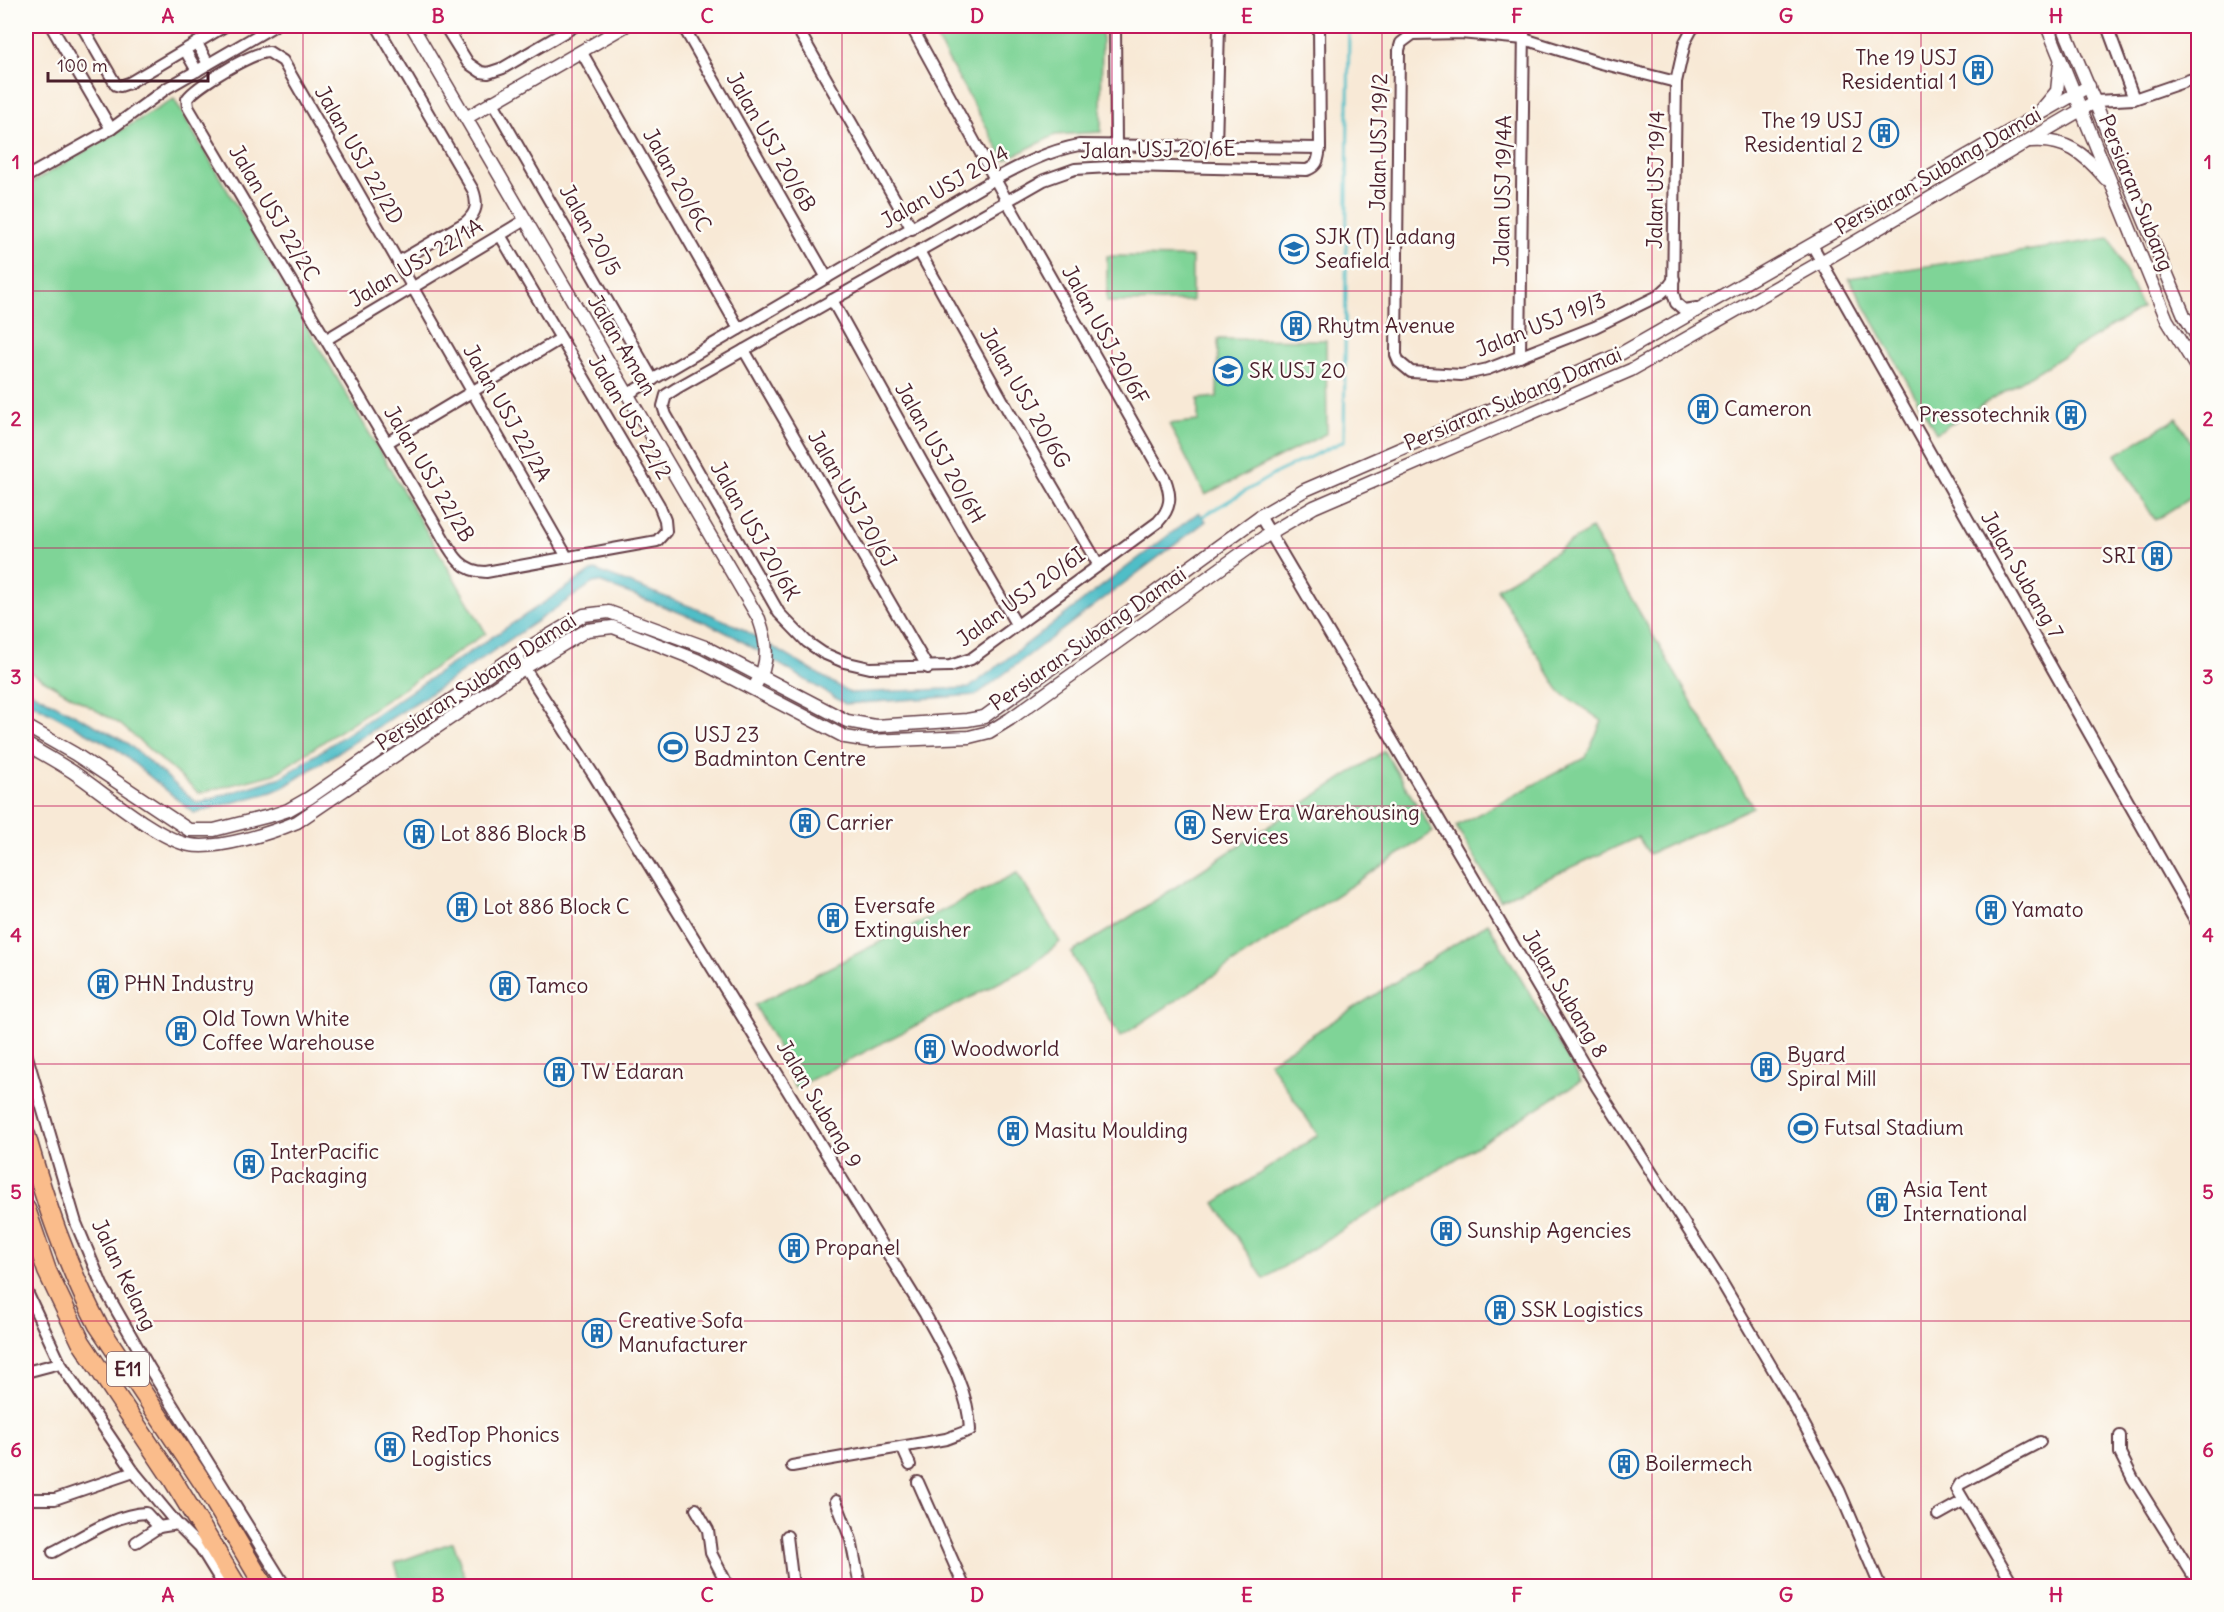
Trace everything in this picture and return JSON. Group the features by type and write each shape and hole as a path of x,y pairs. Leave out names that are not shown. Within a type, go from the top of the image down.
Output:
{"highway":[{"name":"E11","path":"26,1135 59,1239 81,1292 99,1325 225,1519 264,1587"},
{"name":"E11","path":"26,1209 50,1280 81,1342 173,1480 237,1587"}],"street":[{"path":"51,26 111,129"},
{"path":"82,26 116,85 120,86 129,84 225,26"},
{"path":"26,177 111,129 153,98 274,26"},
{"path":"377,26 468,180 477,200 477,208 466,222 398,262"},
{"name":"Jalan Aman","path":"412,26 759,619 766,652 762,674"},
{"path":"445,26 468,63 481,72 495,72 563,28 575,26"},
{"path":"466,118 625,26"},
{"name":"Jalan USJ 20/6B","path":"682,26 827,278"},
{"path":"795,26 912,229"},
{"name":"Jalan USJ 20/6F","path":"912,26 1168,488"},
{"path":"1115,26 1116,146"},
{"path":"1216,147 1219,26"},
{"path":"1319,26 1320,148"},
{"name":"Jalan USJ 19/4A","path":"1520,357 1524,26"},
{"name":"Jalan USJ 19/4","path":"1696,26 1685,42 1676,82 1674,293 1677,303 1684,310 1689,311 1704,306"},
{"name":"Persiaran Subang","path":"2047,26 2167,320 2199,370"},
{"name":"Persiaran Subang","path":"2063,26 2184,315 2199,338"},
{"path":"2107,26 2134,99"},
{"name":"Jalan USJ 19/2","path":"1411,372 1399,362 1396,355 1401,43 1413,34 1460,33 1524,39"},
{"path":"1524,39 1601,63 1676,82"},
{"path":"197,42 208,64"},
{"path":"185,50 197,71"},
{"name":"Jalan 20/6C","path":"581,51 740,329"},
{"name":"Jalan USJ 22/2D","path":"264,52 277,56 283,62 413,287"},
{"name":"Jalan USJ 22/2C","path":"264,52 198,87 187,99 188,107 327,339"},
{"path":"2030,120 2049,103 2057,91 2060,72 2058,52"},
{"path":"2096,101 2134,99 2199,77"},
{"name":"Persiaran Subang Damai","path":"26,726 75,754 189,830 214,831 273,815 299,804 516,655 584,615 609,612 705,647 762,674 847,722 875,726 984,717 1260,516 1305,490 1622,353 2089,86"},
{"name":"Jalan 20/5","path":"492,101 653,380"},
{"name":"Persiaran Subang Damai","path":"26,744 71,770 166,837 191,845 218,845 280,830 297,822 524,668 587,630 599,627 613,627 697,660 845,737 870,741 969,737 989,732 1270,533 1314,507 1631,370 2096,101"},
{"path":"2027,141 2048,140 2069,146 2094,164 2113,187"},
{"name":"Jalan USJ 20/4","path":"628,394 1032,159 1079,145 1320,148"},
{"name":"Jalan USJ 20/6E","path":"677,388 1044,180 1075,169 1126,166 1307,170 1318,163 1320,148"},
{"name":"Jalan USJ 22/1A","path":"327,339 525,220"},
{"name":"Jalan USJ 22/2","path":"500,235 659,505 666,526 665,535 657,541 567,556"},
{"name":"Jalan Subang 7","path":"1812,245 2199,925"},
{"name":"Jalan USJ 20/6G","path":"919,251 1098,564"},
{"name":"Jalan USJ 19/3","path":"1411,372 1461,375 1488,369 1595,327 1658,296 1674,279"},
{"name":"Jalan USJ 22/2A","path":"413,287 567,556"},
{"name":"Jalan USJ 20/6H","path":"832,300 1016,624"},
{"name":"Jalan USJ 22/2B","path":"327,339 461,565 469,570 486,572 567,556"},
{"path":"388,442 560,339"},
{"name":"Jalan USJ 20/6J","path":"744,350 928,668"},
{"name":"Jalan USJ 20/6K","path":"677,388 666,395 663,406 666,416 779,613 807,642 823,653 857,666"},
{"name":"Jalan USJ 20/6I","path":"857,666 928,668 950,666 971,659 1158,522 1165,514 1170,498 1168,488"},
{"name":"Jalan Subang 8","path":"1260,516 1350,672 1592,1077 1741,1314 1791,1400 1839,1490 1880,1587"},
{"name":"Jalan Subang 9","path":"516,655 593,774 938,1337 963,1394 970,1430 946,1439 792,1466"},
{"path":"752,690 762,674"},
{"name":"Jalan Kelang","path":"26,1053 76,1223 102,1285 150,1369 285,1587"},
{"path":"26,1290 60,1363 134,1472 177,1524 200,1547 224,1587"},
{"path":"26,1372 60,1363"},
{"path":"2120,1436 2120,1453 2133,1479 2199,1583"},
{"path":"2014,1587 1957,1489 1960,1484 2040,1442"},
{"path":"902,1447 910,1465"},
{"path":"26,1499 55,1499 134,1472"},
{"path":"918,1482 964,1587"},
{"path":"836,1501 851,1540 860,1587"},
{"path":"1938,1515 1963,1501"},
{"path":"696,1509 708,1530 711,1553 728,1587"},
{"path":"53,1552 113,1521 140,1513 146,1513 159,1527"},
{"path":"136,1542 159,1527 177,1524"},
{"path":"787,1536 793,1587"}],"green space":[{"path":"929,26 1102,26 1101,132 1055,135 1005,160"},
{"path":"174,99 486,633 275,774 199,793 120,724 26,670 26,186"},
{"path":"2110,238 2142,308 1936,433 1849,278"},
{"path":"1107,256 1192,257 1192,301 1107,302"},
{"path":"1218,339 1326,340 1327,433 1205,495 1169,424 1198,421 1198,399 1217,397"},
{"path":"2177,418 2198,454 2198,493 2155,520 2115,455"},
{"path":"1591,529 1753,807 1649,854 1638,837 1500,900 1456,826 1586,757 1602,721 1560,692 1497,589"},
{"path":"1384,751 1433,832 1120,1037 1071,953"},
{"path":"1017,873 1060,942 1031,966 795,1088 778,1047 755,1005"},
{"path":"1488,923 1581,1081 1264,1279 1215,1203 1318,1135 1269,1062"},
{"path":"453,1542 468,1586 402,1586 395,1563"}],"water":[{"path":"1199,512 1206,521 976,695 845,704 735,637 707,623 599,582 593,583 434,691 285,786 272,792 194,813 115,748 26,700 26,689 127,743 197,803 282,777 595,570 741,628 850,693 969,688"}],"waterway":[{"path":"1203,516 1278,472 1344,441 1349,26"}],"place":[{"name":"The 19 USJ Residential 1","path":"1978,70"},
{"name":"The 19 USJ Residential 2","path":"1884,133"},
{"name":"SJK (T) Ladang Seafield","path":"1294,249"},
{"name":"Rhytm Avenue","path":"1296,326"},
{"name":"SK USJ 20","path":"1228,371"},
{"name":"Cameron","path":"1703,409"},
{"name":"Pressotechnik","path":"2071,415"},
{"name":"SRI","path":"2157,556"},
{"name":"USJ 23 Badminton Centre","path":"673,747"},
{"name":"Carrier","path":"805,823"},
{"name":"New Era Warehousing Services","path":"1190,825"},
{"name":"Lot 886 Block B","path":"419,834"},
{"name":"Lot 886 Block C","path":"462,907"},
{"name":"Yamato","path":"1991,910"},
{"name":"Eversafe Extinguisher","path":"833,918"},
{"name":"PHN Industry","path":"103,984"},
{"name":"Tamco","path":"505,986"},
{"name":"Old Town White Coffee Warehouse","path":"181,1031"},
{"name":"Woodworld","path":"930,1049"},
{"name":"Byard Spiral Mill","path":"1766,1067"},
{"name":"TW Edaran","path":"559,1072"},
{"name":"Futsal Stadium","path":"1803,1128"},
{"name":"Masitu Moulding","path":"1013,1131"},
{"name":"InterPacific Packaging","path":"249,1164"},
{"name":"Asia Tent International","path":"1882,1202"},
{"name":"Sunship Agencies","path":"1446,1231"},
{"name":"Propanel","path":"794,1248"},
{"name":"SSK Logistics","path":"1500,1310"},
{"name":"Creative Sofa Manufacturer","path":"597,1333"},
{"name":"RedTop Phonics Logistics","path":"390,1447"},
{"name":"Boilermech","path":"1624,1464"}]}
